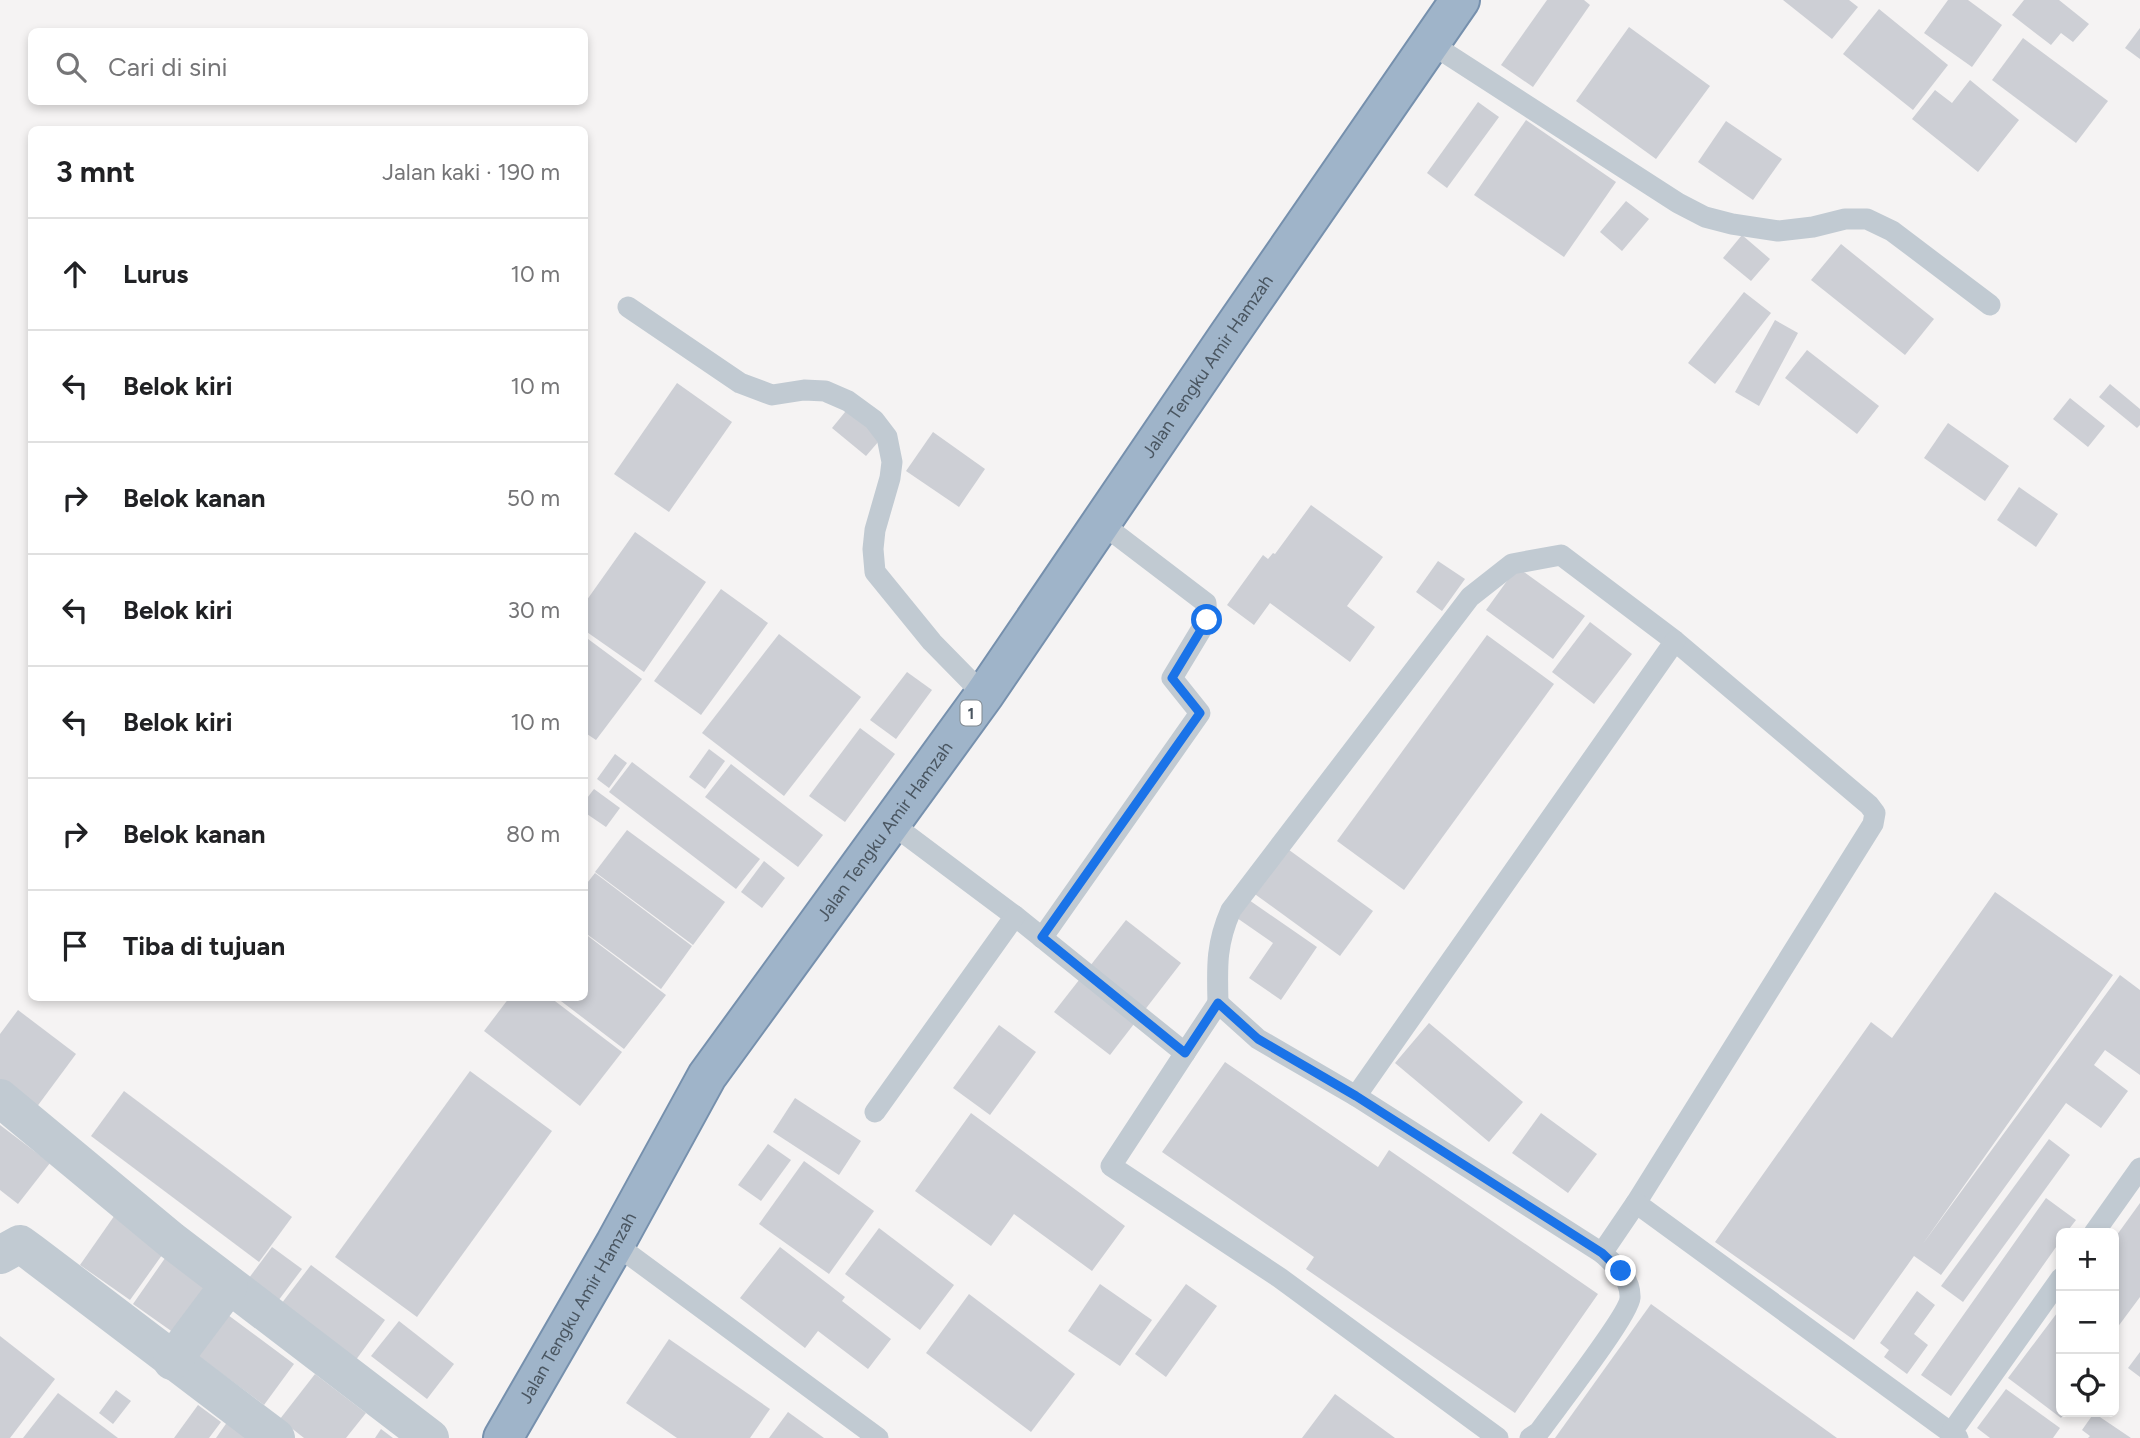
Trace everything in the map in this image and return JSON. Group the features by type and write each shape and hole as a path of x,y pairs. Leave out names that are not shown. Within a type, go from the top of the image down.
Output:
{"highway":[{"name":"Jalan Tengku Amir Hamzah","path":"503,1438 615,1244 707,1076 984,695 1460,0"}],"street":[{"path":"0,1097 171,1240 430,1438"},
{"path":"0,1255 20,1244 276,1438"},
{"path":"172,1360 229,1285"}],"lane":[{"path":"1430,43 1705,217 1778,231 1814,228 1845,219 1867,219 1892,231 1990,305"},
{"path":"628,307 740,383 772,395 804,390 825,391 848,401 874,419 887,437 892,462 875,530 875,572 932,642 984,695"},
{"path":"1042,937 1200,713 1172,678 1207,620 1206,603 1101,523"},
{"path":"1499,1438 1280,1278 1111,1166 1218,1003 1217,957 1221,932 1231,910 1470,597 1512,564 1561,555 1675,641 1875,813 1873,824 1602,1253"},
{"path":"1356,1096 1675,641"},
{"path":"892,824 1042,937 1185,1053"},
{"path":"875,1112 1015,916"},
{"path":"1218,1003 1258,1039 1356,1096 1602,1253 1621,1271 1630,1300 1612,1330 1539,1432 1530,1438"},
{"path":"2098,1228 2140,1168"},
{"path":"1636,1203 1954,1435 2056,1285"},
{"path":"615,1244 878,1438"}],"building":[{"path":"1547,0 1584,0 1590,5 1533,87 1501,65"},
{"path":"1783,0 1849,0 1858,7 1832,39"},
{"path":"1948,0 1968,0 2002,25 1972,67 1924,33"},
{"path":"2024,0 2059,0 2089,24 2073,42 2061,33 2051,45 2012,15"},
{"path":"1879,9 1948,65 1913,110 1843,54"},
{"path":"1629,27 1710,86 1656,159 1576,101"},
{"path":"2140,28 2140,59 2125,48"},
{"path":"2023,38 2108,101 2076,143 1992,80"},
{"path":"1970,80 2019,120 1978,172 1912,119 1935,90 1952,103"},
{"path":"1478,102 1499,117 1447,188 1427,173"},
{"path":"1526,120 1616,182 1564,257 1474,195"},
{"path":"1726,121 1782,159 1753,200 1698,162"},
{"path":"1626,201 1649,219 1622,251 1600,232"},
{"path":"1742,235 1770,259 1751,281 1723,258"},
{"path":"1841,244 1934,319 1905,355 1811,280"},
{"path":"1744,292 1771,313 1715,384 1688,363"},
{"path":"1775,320 1798,333 1759,406 1735,392"},
{"path":"1807,350 1879,406 1857,434 1785,378"},
{"path":"677,383 732,422 669,512 614,474"},
{"path":"2110,384 2140,409 2140,425 2137,428 2099,397"},
{"path":"2070,398 2105,426 2088,447 2053,419"},
{"path":"850,406 885,434 866,456 832,428"},
{"path":"1948,423 2009,466 1985,501 1924,458"},
{"path":"933,432 985,469 959,507 906,471"},
{"path":"2019,487 2058,514 2036,547 1997,520"},
{"path":"1311,505 1383,557 1347,606 1375,627 1350,662 1270,603 1254,625 1227,605 1263,555 1268,559 1275,554"},
{"path":"635,532 706,582 644,672 588,633 588,598"},
{"path":"1438,561 1465,579 1442,611 1416,592"},
{"path":"1517,567 1585,616 1553,659 1486,610"},
{"path":"721,589 768,623 701,715 654,681"},
{"path":"1590,622 1632,654 1594,704 1552,672"},
{"path":"779,634 861,697 784,796 702,733"},
{"path":"1487,635 1554,684 1404,890 1337,841"},
{"path":"588,639 642,679 596,740 588,735"},
{"path":"907,672 932,690 896,739 870,720"},
{"path":"860,728 895,754 845,822 809,796"},
{"path":"709,749 725,761 705,789 689,777"},
{"path":"615,754 627,763 609,788 597,779"},
{"path":"632,762 760,859 736,889 609,792"},
{"path":"731,764 823,835 798,867 705,797"},
{"path":"594,789 620,808 606,827 588,815 588,797"},
{"path":"627,830 725,902 693,945 595,872"},
{"path":"1285,847 1373,911 1340,956 1252,892"},
{"path":"764,861 785,878 762,908 741,892"},
{"path":"595,873 692,946 661,989 588,935 588,882"},
{"path":"1995,892 2113,975 1922,1245 2120,975 2140,990 2140,1075 2105,1050 2094,1065 2128,1091 2101,1128 2066,1103 1941,1275 1914,1256 1854,1340 1715,1242 1871,1022 1892,1038"},
{"path":"1249,900 1317,947 1281,1000 1249,978 1273,943 1237,918"},
{"path":"1126,920 1181,963 1110,1055 1054,1012"},
{"path":"588,936 666,995 624,1049 561,1001 588,1001"},
{"path":"507,1001 555,1001 622,1052 580,1106 484,1031"},
{"path":"18,1010 76,1054 36,1108 0,1081 0,1034"},
{"path":"1429,1023 1523,1102 1489,1142 1395,1063"},
{"path":"999,1025 1036,1052 990,1115 953,1088"},
{"path":"1225,1062 1378,1167 1389,1150 1598,1294 1515,1413 1306,1269 1314,1257 1162,1152"},
{"path":"470,1071 552,1131 417,1317 335,1257"},
{"path":"124,1091 292,1217 259,1262 91,1136"},
{"path":"795,1098 861,1141 839,1175 773,1132"},
{"path":"971,1113 1125,1226 1092,1271 1014,1214 991,1246 915,1191"},
{"path":"1541,1113 1597,1154 1568,1193 1512,1153"},
{"path":"0,1125 50,1163 18,1204 0,1190"},
{"path":"2049,1139 2070,1155 1963,1302 1941,1286"},
{"path":"768,1144 791,1160 761,1201 738,1185"},
{"path":"804,1161 874,1211 829,1274 759,1224"},
{"path":"2046,1198 2076,1220 2070,1228 2056,1228 2056,1247 1951,1396 1921,1375"},
{"path":"2140,1203 2140,1297 2119,1325 2119,1291 2119,1232"},
{"path":"117,1212 167,1248 130,1300 80,1265"},
{"path":"879,1228 954,1285 920,1330 845,1274"},
{"path":"272,1247 302,1269 272,1309 243,1286"},
{"path":"780,1247 845,1297 842,1301 891,1339 868,1369 818,1331 805,1348 740,1298"},
{"path":"170,1251 222,1287 184,1340 133,1304"},
{"path":"311,1265 385,1320 350,1368 275,1312"},
{"path":"1100,1284 1152,1320 1120,1366 1068,1331"},
{"path":"1186,1284 1217,1306 1166,1377 1135,1354"},
{"path":"1917,1291 1935,1305 1914,1334 1928,1345 1907,1374 1884,1357 1889,1350 1880,1343"},
{"path":"969,1294 1075,1374 1031,1432 926,1353"},
{"path":"1651,1304 1837,1438 1555,1438"},
{"path":"2056,1314 2056,1414 2008,1378"},
{"path":"228,1315 294,1364 264,1405 198,1356"},
{"path":"399,1321 454,1364 427,1399 371,1356"},
{"path":"0,1336 55,1379 10,1438 0,1438"},
{"path":"669,1339 770,1409 750,1438 677,1438 626,1403"},
{"path":"2140,1352 2140,1377 2128,1368"},
{"path":"315,1374 366,1413 346,1438 304,1438 280,1419"},
{"path":"2006,1389 2060,1428 2053,1438 1990,1438 1977,1428"},
{"path":"116,1390 131,1401 113,1424 99,1413"},
{"path":"58,1393 118,1438 23,1438"},
{"path":"1335,1394 1395,1438 1302,1438"},
{"path":"198,1405 221,1422 209,1438 174,1438"},
{"path":"788,1412 824,1438 769,1438"},
{"path":"2091,1417 2100,1417 2131,1438 2088,1438 2090,1436 2082,1430"},
{"path":"228,1421 251,1438 216,1438"},
{"path":"381,1429 393,1438 375,1438"}],"route":[{"path":"1207,620 1172,678 1200,713 1042,937 1185,1053 1218,1003 1258,1039 1356,1096 1602,1253 1621,1271"}]}
